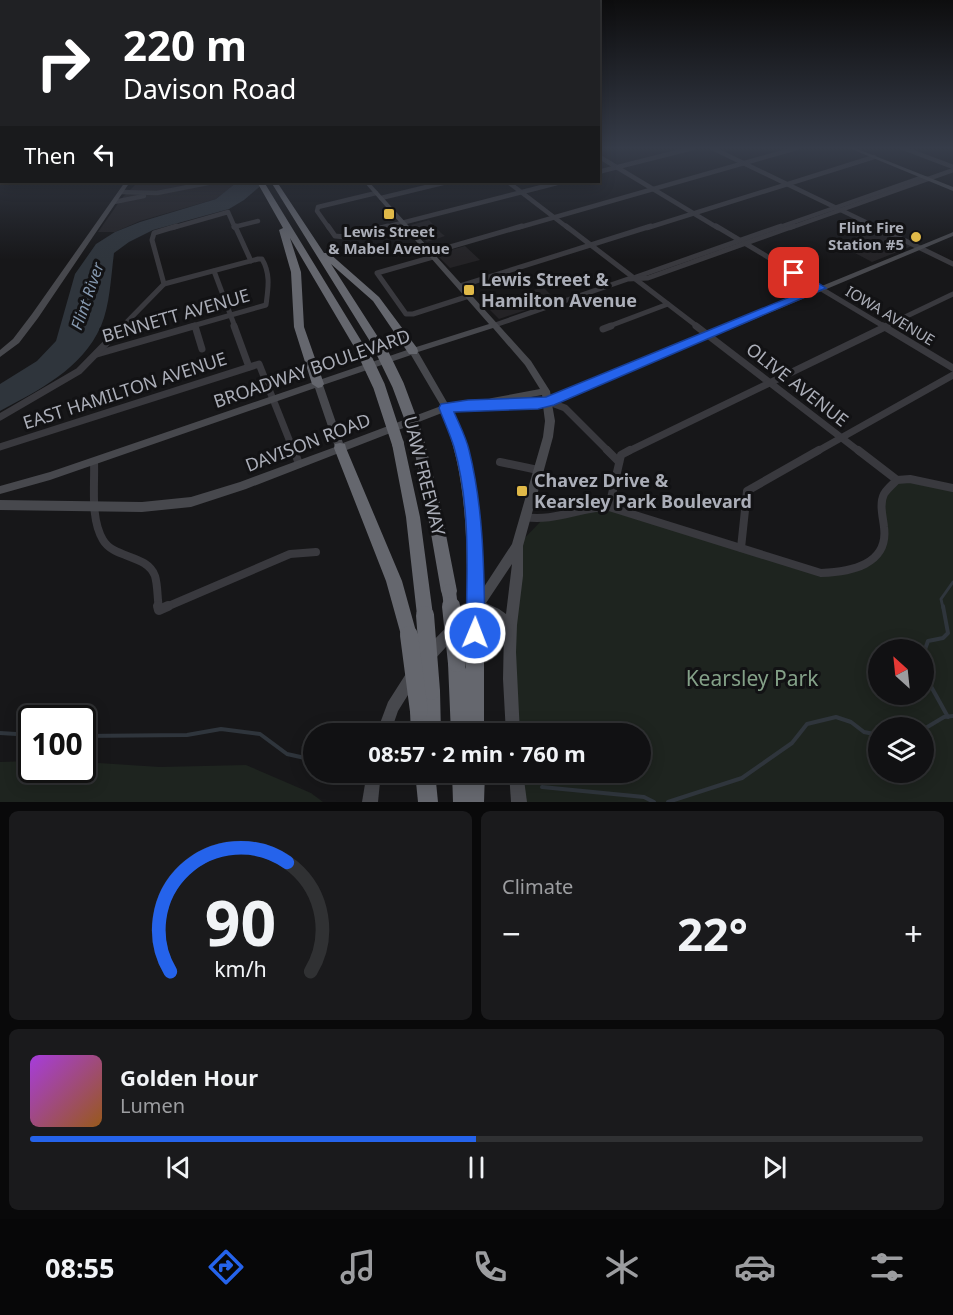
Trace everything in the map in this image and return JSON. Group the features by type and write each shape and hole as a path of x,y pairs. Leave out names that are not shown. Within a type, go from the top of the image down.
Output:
{"highway":[{"name":"UAW FREEWAY","path":"262,185 363,352 379,386 398,444 412,517 425,615 431,723"},
{"name":"UAW FREEWAY","path":"276,185 380,348 398,385 417,436 432,499 449,591 460,723"},
{"path":"270,198 293,259 299,327 318,384"},
{"path":"309,237 342,271 376,298 413,351"},
{"path":"446,408 459,441 468,477 474,525 475,723"},
{"path":"340,448 394,581 410,635 420,723"},
{"path":"427,783 430,802"},
{"path":"430,802 431,783"},
{"path":"463,783 464,802"},
{"path":"474,802 475,783"}],"main road":[{"path":"0,354 16,341 35,316 125,185"},
{"path":"121,192 131,185"},
{"path":"369,185 533,370 547,396 550,428 517,546 491,588 414,673 393,707 388,723"},
{"name":"DAVISON ROAD","path":"0,505 158,506 191,502 232,490 446,408 468,405 520,405 547,396 707,335 953,234"},
{"name":"BROADWAY BOULEVARD","path":"0,490 94,462 413,351 495,325"},
{"path":"413,351 446,408"},
{"path":"318,384 340,448"},
{"path":"512,723 511,628 519,561 517,546"},
{"path":"474,608 496,613 511,628"},
{"path":"370,802 373,783"},
{"path":"517,783 519,802"}],"street":[{"path":"114,202 196,185"},
{"path":"429,185 318,207 317,211 334,234 342,237 547,185"},
{"name":"OLIVE AVENUE","path":"512,185 897,480"},
{"name":"IOWA AVENUE","path":"648,185 953,368"},
{"path":"469,296 413,314 406,314 378,273 553,216 661,185"},
{"path":"460,286 782,185"},
{"path":"790,185 953,264"},
{"name":"BROADWAY BOULEVARD","path":"495,325 898,185"},
{"name":"BROADWAY BOULEVARD","path":"634,278 648,278 910,185"},
{"path":"121,192 157,193"},
{"path":"0,417 79,371 164,284 251,261 228,212 154,233 152,240 164,284"},
{"path":"234,227 258,221"},
{"path":"687,258 694,262"},
{"name":"BENNETT AVENUE","path":"95,355 266,305 268,276 266,264 262,260 251,261"},
{"path":"214,271 249,367"},
{"path":"609,507 621,455 953,294"},
{"path":"603,329 668,304"},
{"path":"195,326 202,350"},
{"name":"EAST HAMILTON AVENUE","path":"0,447 260,364 273,399"},
{"path":"741,548 747,491 953,375"},
{"path":"547,396 565,408 619,462"},
{"path":"273,399 299,464"},
{"path":"94,462 96,506 104,543 119,553 147,565 153,571 159,610 290,554 316,552"},
{"path":"500,462 538,470"},
{"path":"525,517 542,520 584,508 609,507 821,573 840,573 866,566 881,550 885,538 882,501 885,493 897,480 910,479 953,488"}],"shaded area":[{"path":"135,185 233,185 216,199 140,221 115,232 98,232 122,198"},
{"path":"429,220 445,236 427,242 411,225"},
{"path":"878,229 912,246 872,262 838,244"},
{"path":"465,246 480,260 450,268 439,257 440,253"},
{"path":"543,287 556,300 499,319 485,305"}],"green space":[{"name":"Kearsley Park","path":"897,480 953,488 953,802 520,802 518,783 651,783 651,723 513,723 517,546 542,520 600,507 821,573 856,569 881,550 882,501"},
{"path":"18,761 18,783 96,783 96,763 160,767 246,765 311,793 323,802 0,802 0,762"}],"water":[{"name":"Flint River","path":"233,185 261,185 229,209 153,230 129,242 114,253 106,309 93,341 83,354 58,377 0,411 0,384 37,361 56,341 75,274 96,244 115,232 140,222 216,199"}],"waterway":[{"path":"943,608 941,599 953,582"},
{"path":"934,640 943,638 948,633 943,606"},
{"path":"934,692 948,717"},
{"path":"948,717 953,716"},
{"path":"668,802 742,778 792,743 807,724 836,717 851,722 868,733"},
{"path":"934,723 948,717"},
{"path":"96,736 187,735 221,729 260,734 287,754 303,758"},
{"path":"0,733 18,734"},
{"path":"542,787 644,797 654,802"}],"place":[{"name":"Lewis Street & Mabel Avenue","path":"389,214"},
{"name":"Flint Fire Station #5","path":"916,237"},
{"name":"Lewis Street & Hamilton Avenue","path":"469,290"},
{"name":"Chavez Drive & Kearsley Park Boulevard","path":"522,491"}],"route":[{"path":"475,633 476,568 471,494 461,448 446,408 549,402 820,288 794,273"}]}
